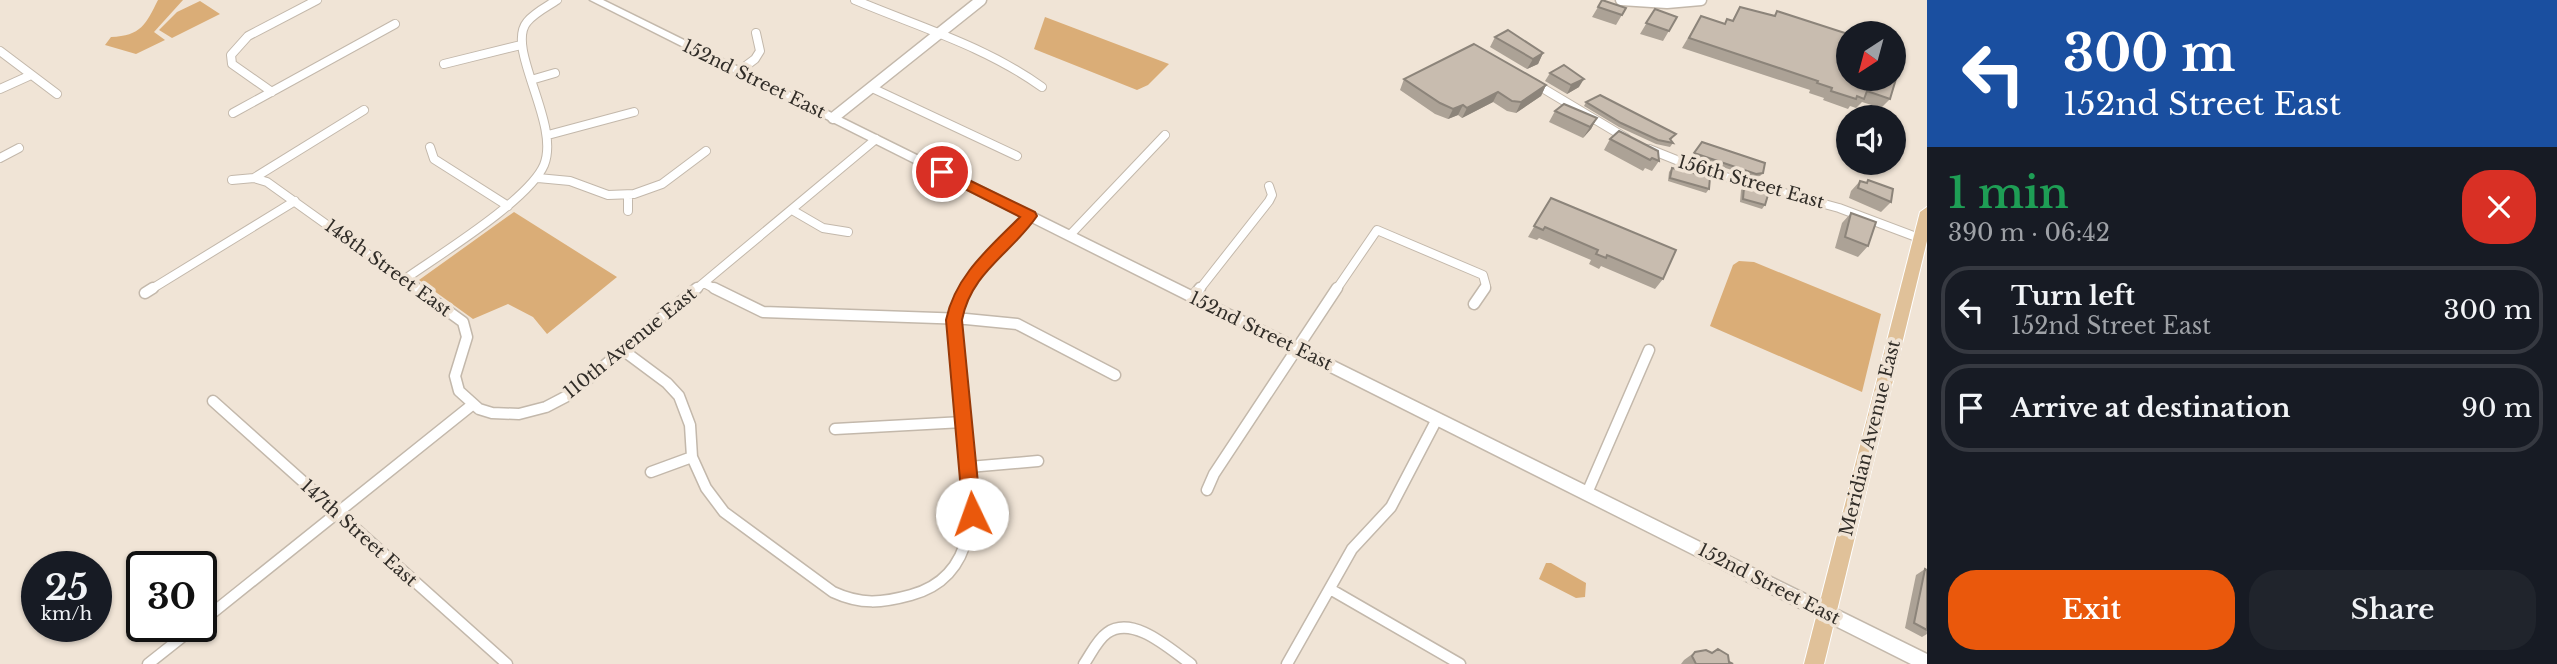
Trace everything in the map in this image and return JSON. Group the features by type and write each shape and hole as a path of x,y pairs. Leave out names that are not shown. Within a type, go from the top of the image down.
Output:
{"main road":[{"name":"152nd Street East","path":"595,0 1927,663"},
{"name":"Meridian Avenue East","path":"1814,664 1924,240 1927,212"}],"street":[{"path":"272,92 232,64 229,58 231,49 246,36 317,0"},
{"path":"405,279 508,206 538,178 549,154 548,135 521,45 521,34 526,22 557,0"},
{"path":"855,0 1003,62 1042,87"},
{"path":"833,118 981,0"},
{"path":"1621,0 1649,3 1701,0"},
{"path":"233,113 395,24"},
{"path":"739,71 761,51 762,44 756,33"},
{"path":"444,64 521,45"},
{"path":"0,51 57,94"},
{"path":"531,80 555,73"},
{"path":"0,89 31,75"},
{"path":"1528,79 1634,142"},
{"path":"872,88 1017,156"},
{"path":"232,180 254,178 364,110"},
{"path":"548,135 634,111"},
{"path":"1070,235 1165,135"},
{"name":"110th Avenue East","path":"472,405 484,411 506,414 548,407 569,395 876,139"},
{"path":"430,147 434,159 508,206"},
{"name":"156th Street East","path":"1643,147 1704,171 1839,208 1924,240"},
{"path":"0,158 19,148"},
{"path":"538,178 570,181 599,193 628,195 662,184 706,151"},
{"name":"148th Street East","path":"254,178 267,182 296,201 466,326 468,338 457,368 456,384 472,405"},
{"path":"1193,298 1269,201 1272,195 1269,186"},
{"path":"628,195 628,211"},
{"path":"145,293 296,201"},
{"path":"792,210 823,228 848,232"},
{"path":"624,351 667,383 679,396 690,425 692,457 706,488 724,512 833,592 862,600 887,602 918,593 947,573 960,557 965,548 972,514 954,320 960,296 968,282 1030,216"},
{"path":"1207,491 1214,474 1374,233 1380,229 1483,275 1486,286 1474,304"},
{"path":"704,283 751,309 763,312 966,319 1017,324 1115,375"},
{"path":"1587,494 1649,350"},
{"name":"147th Street East","path":"213,401 507,664"},
{"path":"217,609 472,405"},
{"path":"1287,664 1357,542 1391,506 1437,419"},
{"path":"835,429 963,422"},
{"path":"651,472 692,457"},
{"path":"969,467 1038,461"},
{"path":"1330,589 1460,664"},
{"path":"1084,664 1103,636 1119,627 1139,630 1191,664"},
{"path":"148,664 176,642"}],"shaded area":[{"path":"158,0 183,0 154,32 165,40 136,54 105,45 111,37 129,34 141,27"},
{"path":"200,1 220,14 172,38 159,30 177,12"},
{"path":"1045,17 1169,64 1148,85 1137,90 1034,49"},
{"path":"514,212 617,277 547,334 533,317 508,304 473,319 419,280"},
{"path":"1739,261 1754,262 1881,314 1862,392 1710,326 1733,265"},
{"path":"1546,563 1551,563 1586,583 1585,597 1576,598 1539,579"}],"building":[{"path":"1602,0 1626,8 1622,15 1598,7"},
{"path":"1740,7 1775,16 1777,11 1836,30 1836,91 1867,91 1864,99 1831,91 1832,88 1817,83 1818,81 1689,38 1701,16 1725,24 1727,19 1733,21"},
{"path":"1655,9 1677,17 1669,31 1646,23"},
{"path":"1508,30 1543,53 1533,59 1495,37"},
{"path":"1474,44 1546,85 1521,102 1512,101 1498,92 1467,108 1463,105 1453,109 1404,79"},
{"path":"1564,65 1584,79 1571,85 1550,73"},
{"path":"1867,91 1892,91 1890,99"},
{"path":"1600,95 1676,134 1670,139 1673,143 1658,140 1621,123 1586,102"},
{"path":"1564,104 1597,118 1590,127 1555,111"},
{"path":"1619,131 1658,151 1659,161 1652,158 1650,160 1610,139"},
{"path":"1702,142 1765,163 1763,173 1756,174 1694,153"},
{"path":"1672,168 1710,177 1709,189 1670,178"},
{"path":"1868,180 1893,189 1891,202 1858,188 1860,181 1867,183"},
{"path":"1744,187 1758,189 1768,195 1765,205 1743,199"},
{"path":"1551,198 1676,250 1663,279 1607,255 1606,258 1596,254 1598,250 1545,227 1543,230 1534,226"},
{"path":"1851,213 1876,222 1868,246 1845,237"},
{"path":"1925,569 1927,570 1927,630 1914,623"},
{"path":"1718,649 1728,655 1729,662 1733,664 1696,664 1692,656 1695,652 1706,650 1712,653"}],"route":[{"path":"942,172 1030,216 968,282 960,296 954,320 972,514"}]}
